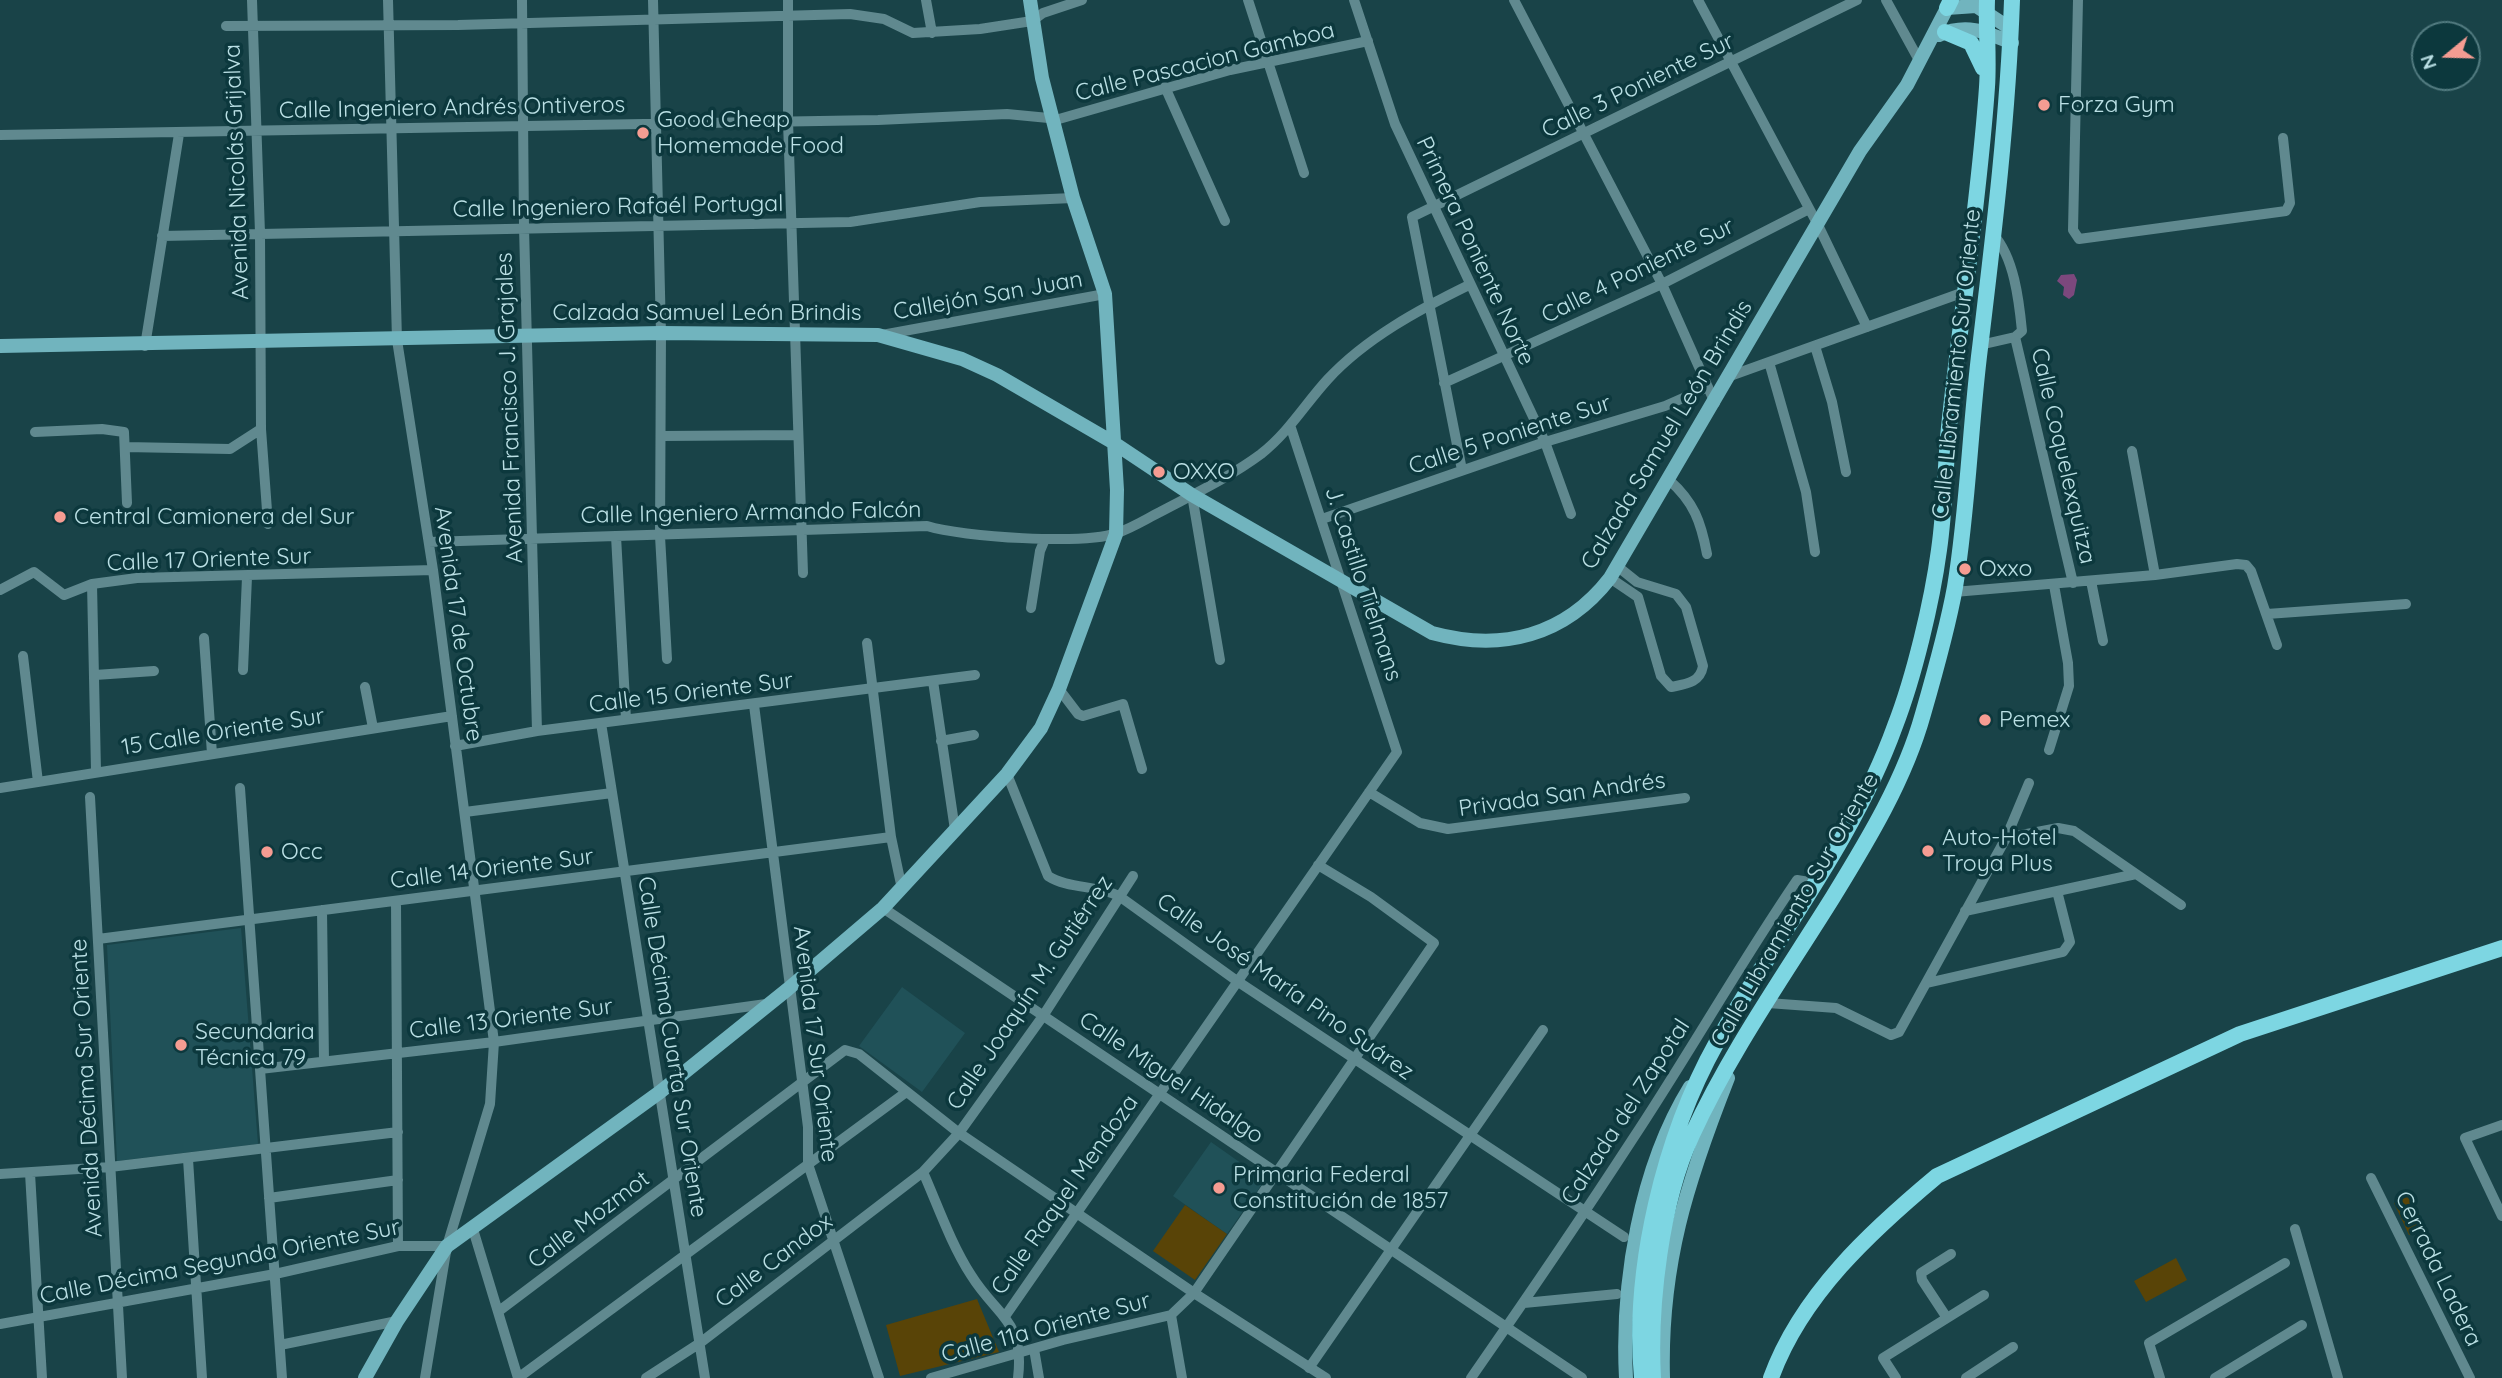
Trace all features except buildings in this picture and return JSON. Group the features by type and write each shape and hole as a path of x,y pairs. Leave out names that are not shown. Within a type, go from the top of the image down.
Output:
{"main road":[{"name":"Calle Libramiento Sur Oriente","path":"1653,1378 1653,1323 1662,1246 1676,1182 1691,1136 1738,1051 1861,851 1902,771 1923,715 1954,592 1980,345 1990,286 2012,36 2012,0"},
{"name":"Calle Libramiento Sur Oriente","path":"1642,1378 1647,1262 1655,1205 1678,1127 1716,1044 1815,883 1878,770 1897,723 1913,667 1939,551 1949,426 1968,291 1987,84 1987,6"},
{"path":"1938,35 1965,38 1971,43 1980,57 1987,84"},
{"path":"1771,1378 1792,1330 1834,1274 1897,1209 1937,1176 2240,1034 2502,948"}],"street":[{"name":"Avenida Nicolás Grijalva","path":"252,0 254,131 260,233 261,429 268,524"},
{"name":"Avenida 17 de Octubre","path":"388,0 397,340 433,570 494,1042 490,1104 447,1245 425,1378"},
{"name":"Avenida Francisco J. Grajales","path":"522,0 524,227 537,731"},
{"path":"653,0 661,333 660,536 667,659"},
{"path":"788,0 790,222 803,573"},
{"path":"926,0 932,33"},
{"path":"365,1378 397,1321 447,1245 660,1093 883,908 1007,774 1041,728 1059,689 1116,534 1114,443 1105,294 1073,198 1032,21 1030,0"},
{"path":"226,26 524,24 850,14 884,19 913,33 932,33 1032,21 1043,13 1082,0"},
{"path":"1248,0 1304,173"},
{"name":"Primera Poniente Norte","path":"1354,0 1395,124 1545,442 1571,514"},
{"path":"1514,0 1662,284 1715,403"},
{"path":"1698,0 1818,225 1867,327"},
{"name":"Calle 3 Poniente Sur","path":"1428,305 1412,217 1857,0"},
{"path":"1886,0 1920,62"},
{"path":"2078,0 2073,230 2079,239 2290,209 2284,138"},
{"name":"Calzada Samuel León Brindis","path":"0,346 261,344 661,333 794,332 878,335 962,359 997,375 1114,443 1192,495 1433,633 1457,639 1504,642 1531,636 1562,623 1581,609 1614,572 1860,151 1938,35 1949,4 1987,6"},
{"path":"1987,6 2012,36"},
{"path":"1938,35 1962,27 2012,36"},
{"name":"Calle Pascacion Gamboa","path":"1053,116 1059,119 1165,87 1368,41"},
{"path":"1165,87 1225,221"},
{"name":"Calle Ingeniero Andrés Ontiveros","path":"0,135 179,134 1007,114 1053,116"},
{"path":"145,346 179,134"},
{"name":"Calle Ingeniero Rafaél Portugal","path":"162,236 850,222 980,202 1073,198"},
{"name":"Calle 4 Poniente Sur","path":"1444,383 1662,284 1809,209"},
{"name":"Calle Coquelexquitza","path":"1993,234 2001,243 2018,303 2022,331 2015,337 2073,583"},
{"path":"1116,534 1192,495 1261,454 1290,428 1329,378 1351,358 1428,305 1469,285"},
{"path":"1730,376 1968,291"},
{"name":"Callejón San Juan","path":"878,335 1105,294"},
{"path":"1428,305 1462,470"},
{"path":"1980,345 2015,337"},
{"path":"1815,346 1832,402 1846,472"},
{"path":"1769,362 1806,492 1815,552"},
{"name":"Calle 5 Poniente Sur","path":"1322,519 1545,442 1665,405 1709,387"},
{"name":"J. Castillo Tielmans","path":"1290,428 1397,752"},
{"path":"125,447 230,449 261,429"},
{"path":"35,432 124,432 127,503"},
{"path":"662,436 798,435"},
{"path":"2132,451 2155,575"},
{"path":"1669,480 1687,495 1695,509 1707,554"},
{"path":"1192,495 1220,660"},
{"name":"Calle Ingeniero Armando Falcón","path":"429,542 927,526 945,531 1045,539 1116,534"},
{"path":"616,536 626,719"},
{"path":"1031,608 1040,551 1045,539"},
{"path":"1954,592 2054,585 2246,565 2277,645"},
{"name":"Calle 17 Oriente Sur","path":"0,590 33,572 64,595 92,584 137,579 433,570"},
{"path":"1614,572 1676,594 1686,607 1703,666 1702,674 1692,682 1671,687 1661,676 1638,597 1614,572"},
{"path":"243,670 247,577"},
{"path":"2091,581 2103,641"},
{"path":"92,584 96,771"},
{"path":"2049,750 2069,686 2068,663 2054,585"},
{"path":"2267,614 2406,604"},
{"path":"204,638 212,754"},
{"path":"867,643 891,837 902,890"},
{"path":"23,656 38,782"},
{"path":"95,675 154,671"},
{"name":"Calle 15 Oriente Sur","path":"455,746 537,731 975,675"},
{"path":"933,681 955,830"},
{"path":"365,687 373,728"},
{"path":"1059,689 1078,714 1083,716 1123,704 1142,769"},
{"name":"Avenida 17 Sur Oriente","path":"754,705 788,989 808,1127 808,1164 879,1378"},
{"name":"15 Calle Oriente Sur","path":"0,788 452,716"},
{"name":"Calle Décima Cuarta Sur Oriente","path":"601,723 705,1378"},
{"path":"942,741 974,735"},
{"name":"Calle Raquel Mendoza","path":"1006,1315 1397,752"},
{"name":"Calle José María Pino Suárez","path":"1007,774 1048,876 1056,882 1107,890 1119,896 1237,981 1583,1213 1623,1237"},
{"path":"1768,1003 1836,1008 1896,1035 2006,838 2029,783"},
{"path":"240,788 282,1378"},
{"name":"Privada San Andrés","path":"1369,792 1420,823 1448,830 1685,798"},
{"path":"465,812 612,793"},
{"name":"Avenida Décima Sur Oriente","path":"90,797 122,1378"},
{"path":"2006,838 2058,828 2074,831 2181,905"},
{"name":"Calle 14 Oriente Sur","path":"98,939 891,837"},
{"path":"1182,1378 1171,1315 1194,1293 1434,943 1371,897 1318,866"},
{"path":"1965,911 2136,874"},
{"name":"Calle Joaquín M. Gutiérrez","path":"923,1172 960,1133 1043,1016 1133,876"},
{"name":"Calzada del Zapotal","path":"1471,1378 1583,1213 1780,904 1797,880 1815,883"},
{"path":"1927,982 2063,952 2070,942 2057,891"},
{"path":"396,901 398,1246"},
{"path":"1780,904 1796,913"},
{"name":"Calle Miguel Hidalgo","path":"883,908 1390,1249 1568,1374 1582,1378"},
{"path":"323,910 324,1061"},
{"name":"Calle 13 Oriente Sur","path":"260,1069 494,1042 767,1004"},
{"path":"1309,1368 1543,1030"},
{"path":"1626,1378 1634,1246 1654,1160 1673,1115 1716,1044"},
{"name":"Calle Mozmot","path":"499,1311 845,1049 859,1054 905,1093"},
{"path":"1663,1378 1663,1325 1676,1227 1705,1136 1738,1051"},
{"path":"472,1226 518,1378 905,1093 1194,1293 1326,1378"},
{"path":"2502,1125 2465,1138 2502,1216"},
{"path":"0,1174 188,1159 398,1132"},
{"path":"188,1159 202,1378"},
{"path":"923,1172 971,1276 1006,1315 1021,1353 1018,1378"},
{"name":"Calle Candox","path":"646,1378 700,1343 923,1172"},
{"path":"30,1173 42,1378"},
{"name":"Cerrada Ladera","path":"2371,1178 2470,1378"},
{"path":"269,1198 398,1180"},
{"path":"2295,1230 2338,1378"},
{"name":"Calle Décima Segunda Oriente Sur","path":"0,1324 275,1274 398,1246 447,1245"},
{"path":"1947,1318 1922,1280 1921,1273 1951,1254"},
{"path":"2160,1378 2149,1343 2286,1262"},
{"path":"1524,1303 1617,1294"},
{"path":"1896,1378 1883,1358 1984,1295"},
{"name":"Calle 11a Oriente Sur","path":"931,1378 1171,1315"},
{"path":"280,1345 397,1321"},
{"path":"2215,1378 2302,1325"},
{"path":"1966,1378 2013,1347"},
{"path":"1034,1349 1039,1378"}],"shaded area":[{"path":"2074,274 2077,280 2074,295 2069,299 2063,295 2064,287 2057,281 2061,275"},
{"name":"Secundaria Técnica 79","path":"241,928 258,1144 117,1161 107,945"},
{"path":"902,987 965,1033 922,1092 859,1046"},
{"name":"Primaria Federal Constitución de 1857","path":"1211,1142 1265,1180 1227,1234 1173,1196"},
{"path":"2410,1195 2425,1228 2409,1235 2394,1203"},
{"path":"1185,1205 1227,1234 1195,1280 1153,1251"},
{"path":"2176,1258 2187,1280 2146,1302 2134,1281"},
{"path":"977,1299 999,1352 900,1376 886,1325"}],"place":[{"name":"Forza Gym","path":"2044,105"},
{"name":"Good Cheap Homemade Food","path":"643,133"},
{"name":"OXXO","path":"1159,472"},
{"name":"Central Camionera del Sur","path":"60,517"},
{"name":"Oxxo","path":"1965,569"},
{"name":"Pemex","path":"1985,720"},
{"name":"Auto-Hotel Troya Plus","path":"1928,851"},
{"name":"Occ","path":"267,852"},
{"name":"Secundaria Técnica 79","path":"181,1045"},
{"name":"Primaria Federal Constitución de 1857","path":"1219,1188"}]}
